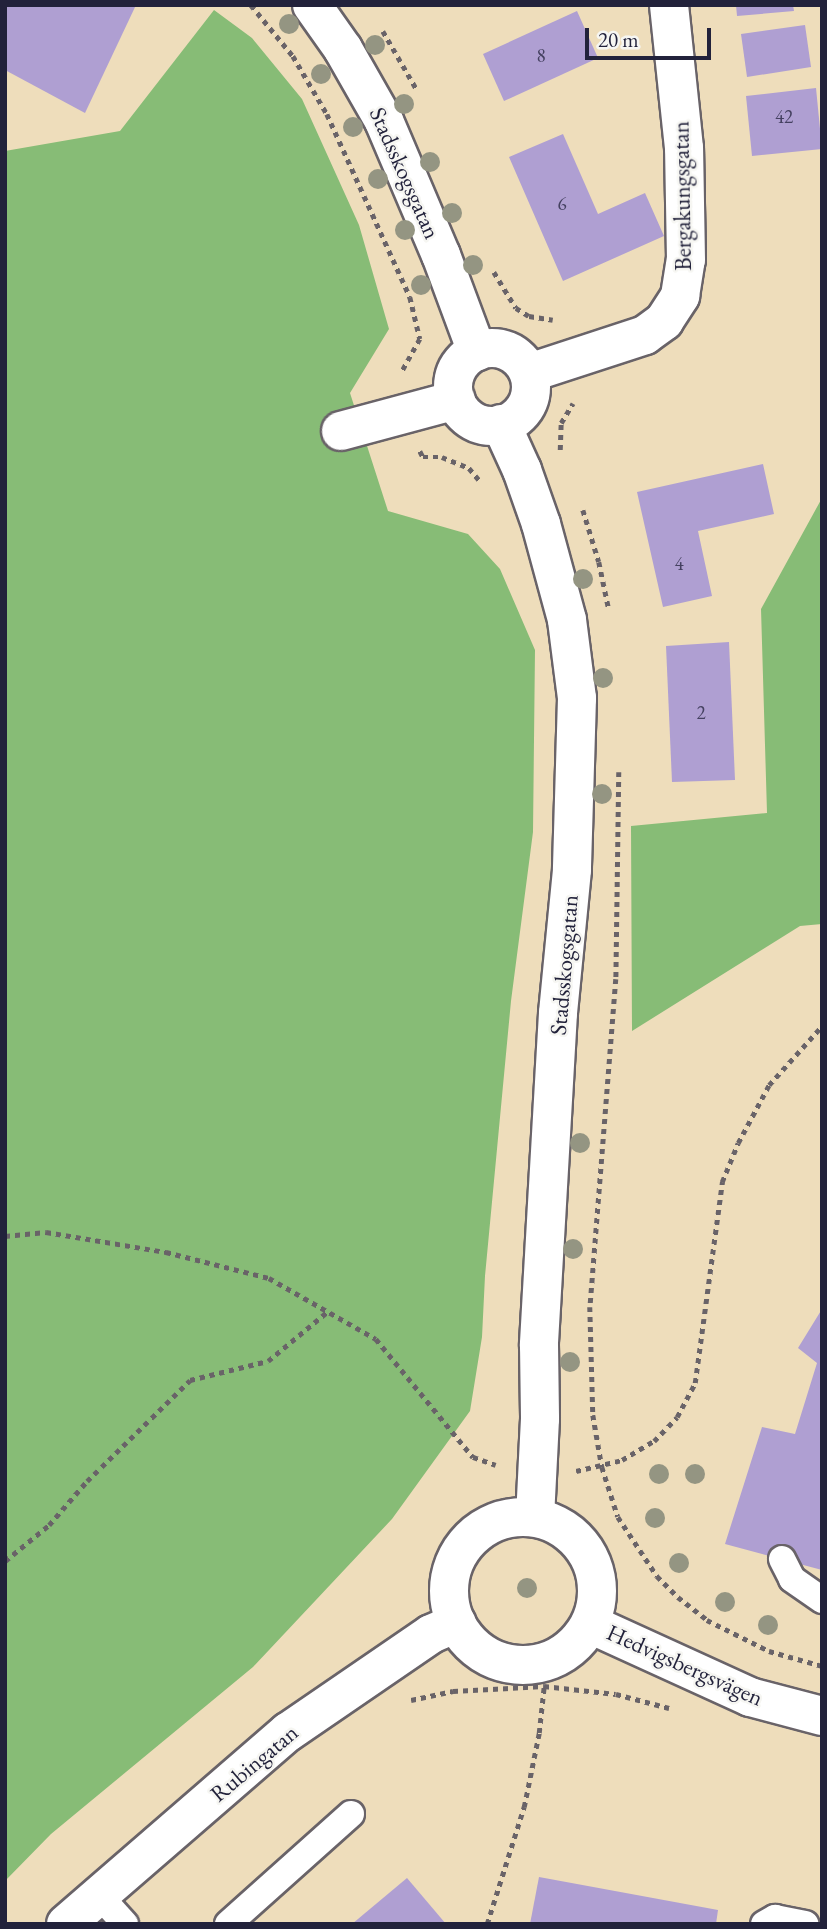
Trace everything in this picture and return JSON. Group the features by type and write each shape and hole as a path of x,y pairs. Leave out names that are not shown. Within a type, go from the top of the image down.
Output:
{"street":[{"name":"Stadsskogsgatan","path":"312,5 343,49 384,121 441,255 477,352"},
{"name":"Bergakungsgatan","path":"529,373 645,335 664,321 680,296 686,260 684,148 669,5"},
{"path":"491,348 510,353 522,361 529,373 531,387 524,409 514,419 487,425 473,421 456,400 454,385 457,372 465,359 477,352 491,348"},
{"path":"341,431 456,400"},
{"name":"Stadsskogsgatan","path":"500,424 522,470 541,524 567,620 576,698 572,870 558,1013 540,1345 535,1517"},
{"path":"535,1517 573,1536 589,1558 597,1584 590,1624 565,1652 530,1665 493,1658 472,1643 457,1623 450,1587 461,1552 478,1533 499,1521 535,1517"},
{"name":"Rubingatan","path":"66,1924 288,1732 431,1634 457,1623"},
{"name":"Hedvigsbergsvägen","path":"590,1624 750,1697 822,1716"}],"lane":[{"path":"782,1559 792,1579 822,1600"},
{"path":"228,1924 351,1814"},
{"path":"99,1895 125,1924"},
{"path":"764,1924 775,1918 805,1924"}],"path":[{"path":"251,5 293,57 327,114 410,297 420,340 402,369 401,387 407,415 423,457 442,457 468,468 483,484 522,470"},
{"path":"5,1236 46,1232 166,1252 269,1278 376,1339 472,1457 538,1478 602,1467 622,1460 654,1441 677,1417 695,1383 722,1182 738,1143 769,1085 822,1026"},
{"path":"5,1561 48,1525 87,1481 190,1380 268,1362 327,1312"},
{"path":"487,1924 524,1807 539,1733 544,1686"},
{"path":"404,1702 453,1691 544,1686 616,1694 682,1712"}],"green space":[{"path":"214,10 252,38 302,99 359,225 389,329 350,393 388,511 468,534 500,569 535,650 533,832 511,1001 485,1276 482,1337 470,1411 392,1519 253,1667 51,1834 5,1881 5,151 120,131"},
{"path":"822,498 822,924 800,926 632,1031 631,826 767,813 761,609"}],"building":[{"path":"5,5 136,5 85,113 5,70"},
{"path":"736,5 793,5 794,11 737,16"},
{"path":"577,11 598,58 504,101 483,54"},
{"path":"805,25 811,67 747,77 741,34"},
{"path":"816,88 822,149 752,156 746,96"},
{"path":"563,134 598,214 645,193 664,236 563,281 509,157"},
{"path":"763,464 774,514 698,531 712,596 663,607 637,492"},
{"path":"729,642 735,780 672,782 666,646"},
{"path":"822,1309 822,1570 725,1544 762,1427 795,1434 817,1363 798,1348"},
{"path":"539,1877 718,1910 716,1924 530,1924"},
{"path":"407,1878 446,1924 352,1924"}]}
